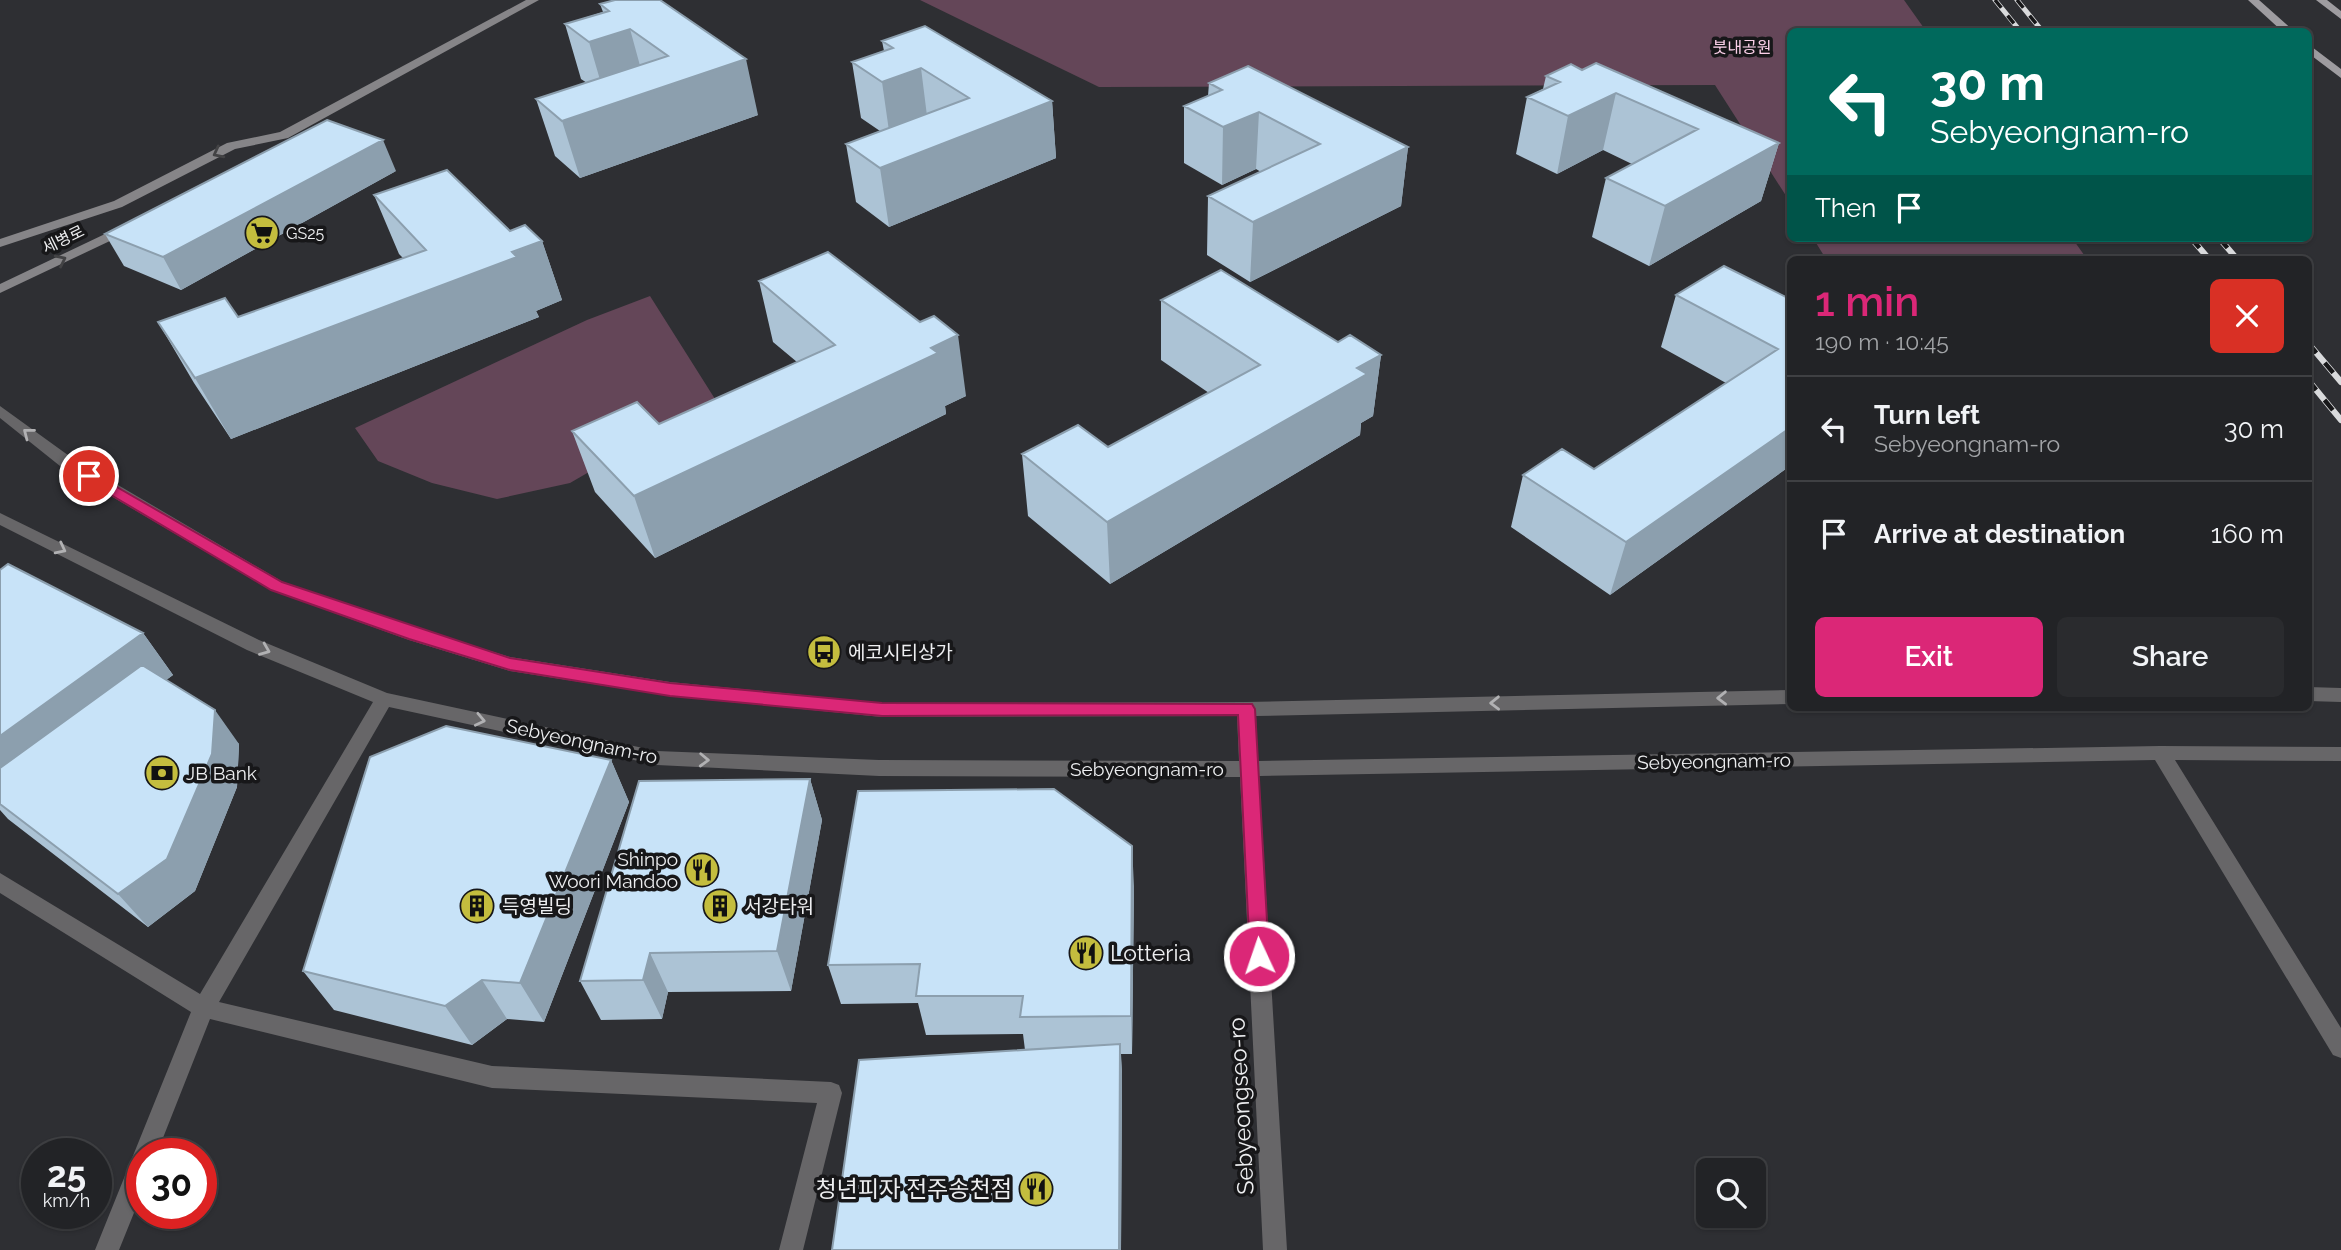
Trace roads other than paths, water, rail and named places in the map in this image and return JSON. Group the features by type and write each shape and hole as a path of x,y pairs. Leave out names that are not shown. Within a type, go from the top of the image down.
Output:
{"main road":[{"path":"2253,0 2285,28"},
{"path":"2321,0 2341,16"},
{"path":"2312,50 2341,75"}],"street":[{"name":"세병로","path":"269,150 284,135 534,0"},
{"name":"세병로","path":"0,243 118,204 231,146 284,135"},
{"name":"세병로","path":"0,289 144,220"},
{"path":"0,411 66,462 277,586 415,635 510,664 670,689 882,710 1246,709 1787,697"},
{"name":"Sebyeongnam-ro","path":"0,518 253,645 384,699 657,758 879,768 1250,769 2160,753 2341,754"},
{"path":"2312,694 2341,695"},
{"path":"151,1138 204,1008 384,699"},
{"name":"Sebyeongseo-ro","path":"1246,709 1275,1250"},
{"path":"2160,753 2341,1048"},
{"path":"0,882 204,1008 492,1077 831,1093 791,1250"},
{"path":"107,1250 126,1203"}],"railway":[{"path":"1995,0 2018,28"},
{"path":"2017,0 2040,28"},
{"path":"2194,242 2206,256"},
{"path":"2222,242 2234,256"},
{"path":"2312,348 2341,382"},
{"path":"2312,385 2341,420"}],"place":[{"name":"GS25","path":"262,233"},
{"name":"에코시티상가","path":"824,652"},
{"name":"JB Bank","path":"162,773"},
{"name":"Shinpo Woori Mandoo","path":"702,870"},
{"name":"득영빌딩","path":"477,906"},
{"name":"서강타워","path":"720,906"},
{"name":"Lotteria","path":"1086,953"},
{"name":"청년피자 전주송천점","path":"1036,1189"}],"park label":[{"name":"붓내공원","path":"1742,47"}]}
